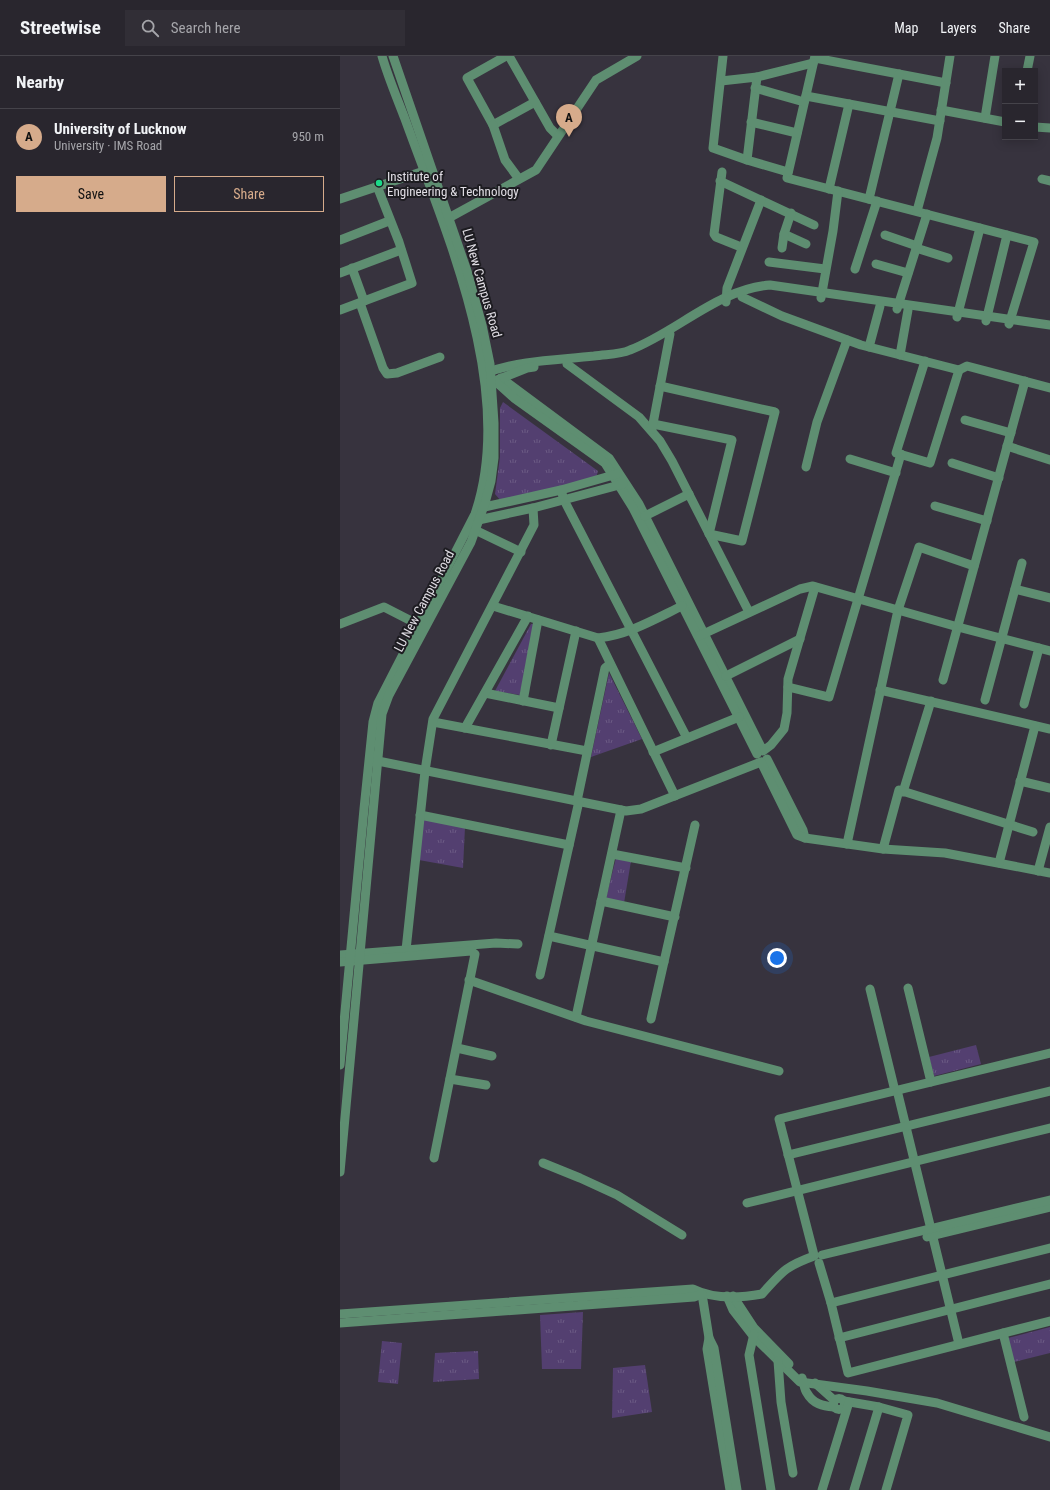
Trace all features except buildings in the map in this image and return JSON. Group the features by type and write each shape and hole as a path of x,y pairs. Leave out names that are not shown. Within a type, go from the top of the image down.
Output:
{"street":[{"name":"LU New Campus Road","path":"340,1172 360,957 373,760 374,722 378,703 475,524 491,481 494,458 494,423 491,378 482,325 468,271 424,170 382,56"},
{"name":"LU New Campus Road","path":"393,56 445,219"},
{"path":"519,179 505,160 493,125 467,78 507,56 550,128 558,136"},
{"path":"445,219 536,170 596,80 637,56"},
{"path":"723,56 713,148 788,172"},
{"path":"917,211 937,138 950,56"},
{"path":"985,118 995,56"},
{"path":"1028,68 1030,56"},
{"path":"721,81 757,77 814,59 946,83"},
{"path":"814,59 786,178 1034,242 1009,322"},
{"path":"855,269 873,200 898,74"},
{"path":"747,160 757,77"},
{"path":"755,88 805,99 849,104 940,121"},
{"path":"493,125 535,102"},
{"path":"821,295 833,231 833,190 849,104"},
{"path":"941,110 1002,121"},
{"path":"751,122 797,133"},
{"path":"1038,127 1050,128"},
{"path":"340,199 424,170"},
{"path":"741,248 716,237 714,234 721,177 761,200 814,225"},
{"path":"340,310 412,283 399,242 389,221 377,186"},
{"path":"726,301 727,288 741,248 761,200"},
{"path":"782,248 784,234 791,213"},
{"path":"897,306 927,214"},
{"path":"340,239 389,221"},
{"path":"957,315 980,228"},
{"path":"784,234 806,244"},
{"path":"886,235 948,258"},
{"path":"987,319 1007,235"},
{"path":"340,272 401,250"},
{"path":"769,262 825,269"},
{"path":"876,264 908,273"},
{"path":"352,268 383,368 387,374 397,373 440,357"},
{"path":"515,368 567,364 621,355 691,320 748,288 770,285 880,306 897,306 908,310 957,315"},
{"path":"726,301 754,292 767,291 821,295 1009,322 1050,330"},
{"path":"742,297 782,316 847,340 959,370"},
{"path":"869,347 880,306"},
{"path":"900,355 908,310"},
{"path":"691,320 670,334 634,354 515,368 491,378 514,398 605,463 616,475 645,516 739,717 762,756"},
{"path":"1009,322 1050,325"},
{"path":"652,428 670,334"},
{"path":"806,467 817,422 847,340"},
{"path":"925,361 896,453 930,463 959,370 966,366 1050,388"},
{"path":"567,364 652,428 672,461 749,612"},
{"path":"943,680 1025,381"},
{"path":"660,386 775,412 742,541 710,534"},
{"path":"965,420 1011,433"},
{"path":"652,428 732,440 710,534"},
{"path":"1007,446 1050,460"},
{"path":"788,687 829,697 901,454"},
{"path":"850,459 896,472"},
{"path":"952,463 998,478"},
{"path":"480,508 561,490 616,475"},
{"path":"475,524 622,484"},
{"path":"622,484 682,606 726,676 797,835 805,838 883,849 945,853 1050,873"},
{"path":"561,490 564,500 687,738"},
{"path":"645,516 689,494"},
{"path":"935,506 987,521"},
{"path":"406,950 425,771 433,722 534,525 533,508"},
{"path":"475,524 521,552"},
{"path":"847,844 898,610 919,547 974,566"},
{"path":"985,700 1022,563"},
{"path":"373,760 621,810 641,809 675,796 762,756 784,729 787,712 788,679 815,586"},
{"path":"701,635 800,589 815,586 958,627 1050,650"},
{"path":"1015,589 1050,598"},
{"path":"493,606 598,638 612,637 632,630 682,606"},
{"path":"340,624 384,607 421,626"},
{"path":"465,728 528,616"},
{"path":"523,701 538,620"},
{"path":"551,744 576,631"},
{"path":"598,638 675,796"},
{"path":"726,676 800,639"},
{"path":"1024,704 1039,648"},
{"path":"540,975 569,844 605,668 610,664"},
{"path":"880,690 1050,729"},
{"path":"485,693 559,708"},
{"path":"903,792 931,701"},
{"path":"654,752 739,717"},
{"path":"433,722 587,751"},
{"path":"999,863 1008,824 1035,726"},
{"name":"LU New Campus Road","path":"340,1064 350,957 373,760"},
{"path":"1020,781 1050,788"},
{"path":"883,849 899,790 1033,832"},
{"path":"576,1017 621,810"},
{"path":"420,815 569,844"},
{"path":"651,1020 696,825"},
{"path":"1038,871 1050,827"},
{"path":"612,854 686,868"},
{"path":"601,901 675,917"},
{"path":"549,936 664,962"},
{"path":"360,957 406,950 496,943 518,944"},
{"path":"340,955 360,957 471,951 475,954 434,1158"},
{"path":"340,962 350,957"},
{"path":"469,980 576,1017 779,1071"},
{"path":"908,988 932,1082"},
{"path":"870,989 906,1126 959,1344"},
{"path":"457,1048 492,1056"},
{"path":"1050,1053 779,1119 796,1190 831,1303 848,1372 1050,1321"},
{"path":"450,1079 486,1085"},
{"path":"788,1156 1050,1091"},
{"path":"747,1202 1050,1128"},
{"path":"543,1163 617,1195 682,1234"},
{"path":"932,1233 1050,1200"},
{"path":"340,1314 694,1297 702,1294 744,1297 762,1294 780,1272 794,1263 1050,1207"},
{"path":"831,1303 1050,1248"},
{"path":"839,1338 1050,1284"},
{"path":"702,1294 709,1338 714,1348 737,1490"},
{"path":"730,1296 754,1333 778,1361 800,1382 815,1383 937,1403 1050,1437"},
{"path":"340,1323 518,1306"},
{"path":"754,1333 801,1376 806,1393 818,1405 840,1403 879,1407 908,1415 886,1490"},
{"path":"754,1333 749,1355 771,1490"},
{"path":"1003,1333 1024,1417"},
{"path":"709,1338 707,1349 730,1490"},
{"path":"778,1361 781,1402 793,1473"},
{"path":"815,1383 840,1403"},
{"path":"822,1490 840,1403"},
{"path":"854,1490 879,1407"}],"green space":[{"path":"503,402 598,471 596,478 501,501 495,494 500,457 500,408"},
{"path":"531,624 534,624 520,695 495,691"},
{"path":"609,673 642,739 591,757"},
{"path":"423,818 465,827 463,868 419,860"},
{"path":"616,858 631,861 624,903 606,898"},
{"path":"976,1045 981,1064 934,1076 929,1057"},
{"path":"583,1312 581,1369 542,1369 540,1315"},
{"path":"1050,1327 1050,1353 1014,1362 1008,1338"},
{"path":"382,1341 402,1343 398,1384 378,1382"},
{"path":"478,1351 479,1379 433,1382 435,1353"},
{"path":"645,1365 652,1412 612,1418 613,1368"}],"place":[{"name":"University of Lucknow","path":"569,137"},
{"name":"Institute of Engineering & Technology","path":"379,183"}]}
